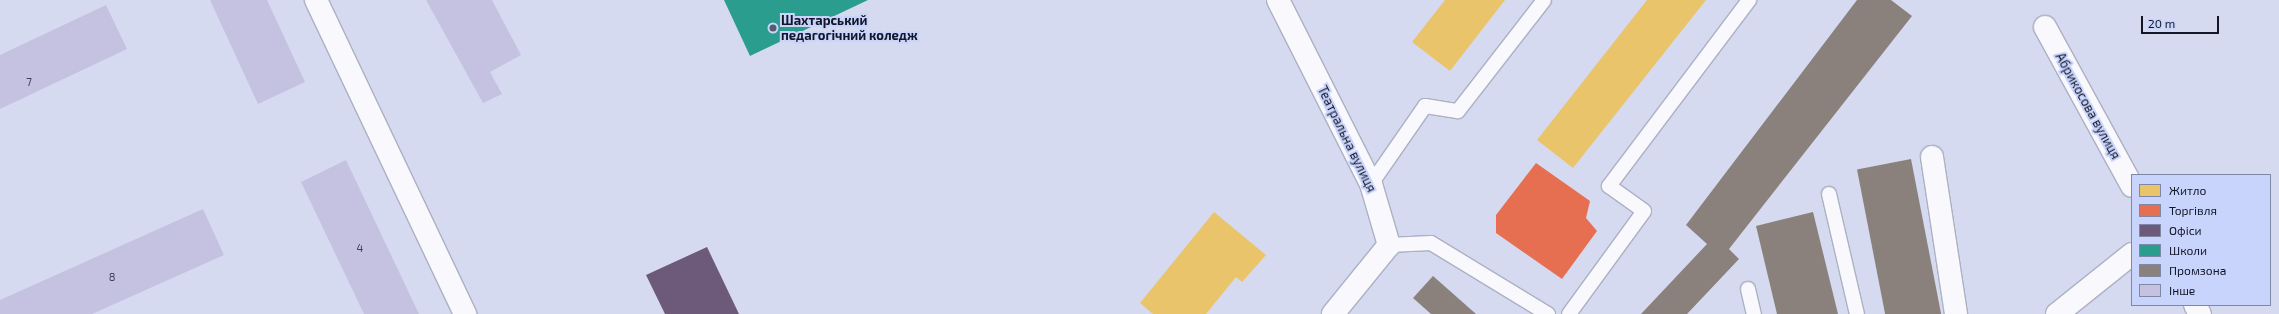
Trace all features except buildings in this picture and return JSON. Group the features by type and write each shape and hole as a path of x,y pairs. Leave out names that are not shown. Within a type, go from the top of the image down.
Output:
{"street":[{"path":"316,0 465,314"},
{"name":"Театральна вулиця","path":"1278,0 1371,184 1389,245"},
{"name":"Абрикосова вулиця","path":"2045,27 2131,184"},
{"path":"1932,157 1956,314"},
{"path":"1333,314 1389,245"},
{"path":"2057,314 2131,255"}],"lane":[{"path":"1371,184 1425,106 1458,111 1544,0"},
{"path":"1569,314 1644,211 1609,186 1749,0"},
{"path":"1829,194 1857,314"},
{"path":"1389,245 1431,242 1548,314"},
{"path":"1748,289 1754,314"}],"place":[{"name":"Шахтарський педагогічний коледж","path":"773,28"}]}
